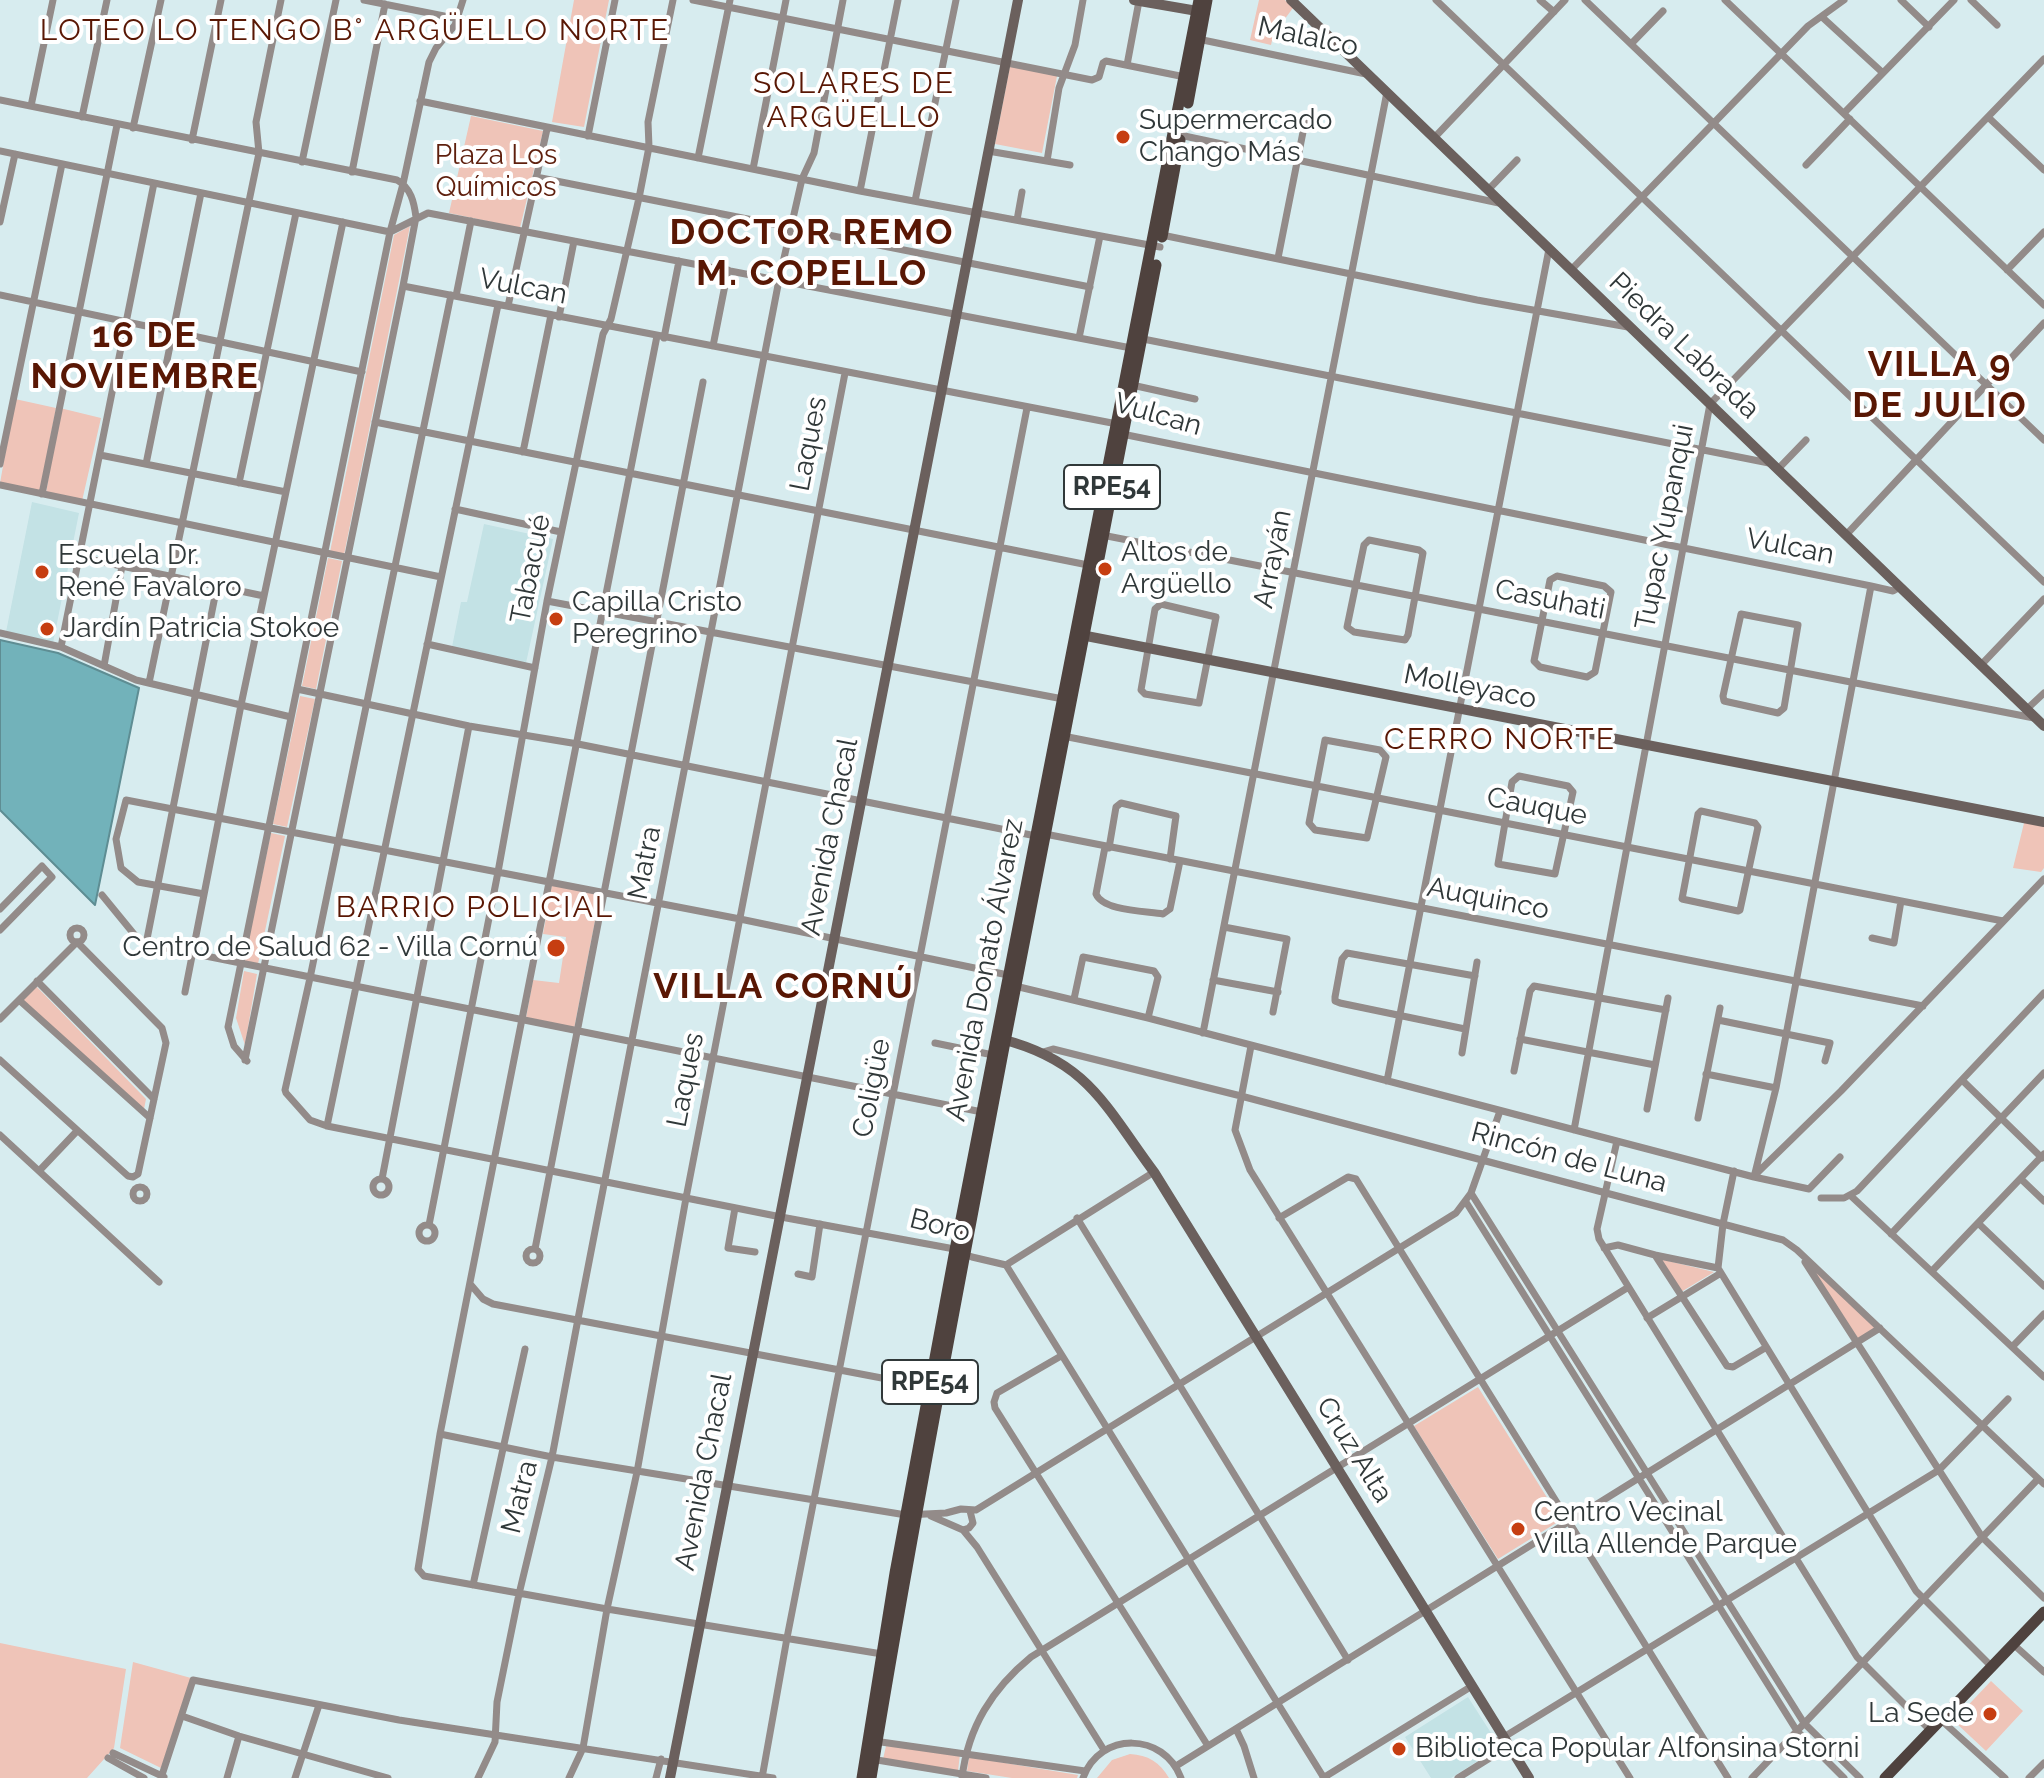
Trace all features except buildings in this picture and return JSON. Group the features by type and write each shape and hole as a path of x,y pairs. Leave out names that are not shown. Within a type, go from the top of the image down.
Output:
{"main road":[{"name":"Avenida Chacal","path":"670,1778 1018,0"},
{"path":"1137,1 1202,6"},
{"name":"Piedra Labrada","path":"1297,2 1367,74 2040,722"},
{"name":"Avenida Donato Álvarez","path":"1078,634 1102,535 1135,341 1158,240 1202,6"},
{"name":"Avenida Donato Álvarez","path":"1178,135 1185,77 1196,38"},
{"name":"Avenida Donato Álvarez","path":"871,1778 873,1740 959,1252 1001,1039 1015,986 1088,565 1132,385 1135,341"},
{"name":"Molleyaco","path":"1078,634 2044,822"},
{"name":"Avenida Donato Álvarez","path":"873,1740 882,1654 911,1515 929,1387 959,1252 993,1055 1001,1039 1008,975 1062,736 1066,699"},
{"name":"Rincón de Luna","path":"1001,1039 1043,1052"},
{"name":"Cruz Alta","path":"1043,1052 1098,1094 1137,1149 1469,1688 1529,1778"},
{"path":"1885,1778 2044,1612"},
{"name":"Cruz Alta","path":"1504,1743 1522,1778"},
{"name":"Avenida Donato Álvarez","path":"862,1778 870,1759"}],"street":[{"path":"31,106 53,0"},
{"path":"82,117 107,0"},
{"path":"133,128 161,0"},
{"path":"192,140 221,0"},
{"path":"149,683 259,153 256,122 281,0"},
{"path":"302,162 336,0"},
{"path":"364,0 459,19"},
{"path":"0,100 397,180 403,184 412,197 416,217 403,286 262,969 247,1061 234,1046 228,1027 240,963 390,232 403,184 420,101 431,55 459,19 463,0"},
{"path":"588,136 615,0"},
{"name":"Tabacué","path":"429,1225 547,601 603,334 611,319 639,198 649,147 648,122 673,0"},
{"path":"693,0 730,4 782,18 1094,80 1099,77 1106,61 1185,77"},
{"path":"753,169 786,0"},
{"name":"Matra","path":"478,1778 496,1736 497,1702 552,1457 779,280 802,179 814,153 843,0"},
{"path":"860,191 898,0"},
{"path":"915,201 956,0"},
{"path":"1047,161 1063,74 1075,45 1083,0"},
{"path":"1436,0 2044,582"},
{"path":"1540,0 1554,12"},
{"path":"1434,138 1565,0"},
{"path":"1585,0 2044,440"},
{"path":"1725,0 2044,305"},
{"path":"1571,270 1808,26 1844,0"},
{"path":"1901,0 1929,27"},
{"path":"1806,165 1883,73 1954,0"},
{"path":"1971,0 1997,25"},
{"path":"1127,65 1137,1"},
{"path":"352,172 385,4"},
{"path":"698,158 730,4"},
{"path":"1631,44 1663,11"},
{"path":"1822,17 1883,73"},
{"name":"Malalco","path":"1196,38 1367,74"},
{"name":"Tupac Yupanqui","path":"1574,1130 1710,404 2044,59"},
{"name":"Arrayán","path":"1203,1033 1387,92"},
{"path":"420,101 547,129 1100,236 1158,240 1278,258 1630,327"},
{"path":"1278,258 1306,117"},
{"path":"1988,117 2044,170"},
{"path":"42,494 117,125"},
{"path":"508,306 547,129"},
{"path":"1178,135 1502,203"},
{"path":"0,151 390,232 428,213 1079,338 1135,341 1331,376 1774,466 1806,440"},
{"path":"988,151 1070,165"},
{"path":"0,222 15,154"},
{"path":"1488,190 1517,160"},
{"path":"0,464 3,434 62,164"},
{"path":"536,177 1090,287"},
{"path":"61,647 154,183"},
{"path":"1017,220 1022,192"},
{"path":"146,464 201,193"},
{"path":"239,483 296,213"},
{"path":"310,978 422,431 471,221"},
{"path":"185,992 241,705 343,222"},
{"path":"2007,270 2044,232"},
{"path":"1079,338 1100,236"},
{"path":"523,452 574,241"},
{"path":"1387,1081 1549,249"},
{"path":"679,261 631,473 440,1434 419,1573 519,1594 882,1654"},
{"path":"713,346 728,270"},
{"name":"Vulcan","path":"403,286 1027,408 1312,473 1893,591 1900,587"},
{"path":"0,295 362,372"},
{"path":"327,1126 498,305"},
{"path":"1846,535 2044,323"},
{"name":"Laques","path":"569,1778 583,1748 607,1609 637,1472 660,1335 845,373"},
{"path":"535,1249 703,382"},
{"path":"1132,385 1195,399"},
{"name":"Coligüe","path":"762,1777 1027,408"},
{"path":"375,422 1088,565"},
{"path":"100,455 286,492"},
{"path":"0,485 441,577"},
{"path":"455,509 561,532"},
{"name":"Casuhati","path":"1102,535 1855,682 2040,722"},
{"path":"1369,540 1419,550 1424,558 1416,597 1405,640 1354,632 1347,627 1354,584 1365,542 1369,540"},
{"path":"79,557 264,596"},
{"path":"104,666 122,566"},
{"path":"1557,576 1609,588 1611,592 1595,672 1587,677 1536,664 1542,621 1550,580 1557,576"},
{"path":"146,944 217,586"},
{"path":"1754,1177 1787,1033 1871,586"},
{"path":"1981,665 2044,599"},
{"path":"547,601 1066,699"},
{"path":"1161,604 1216,617 1209,659 1199,703 1145,694 1141,690 1155,609 1161,604"},
{"path":"1744,614 1798,625 1784,708 1778,713 1724,701 1730,658 1738,618 1744,614"},
{"path":"0,633 61,647 149,683 291,717"},
{"path":"427,644 535,668"},
{"name":"Auquinco","path":"297,689 469,726 578,744 947,819 1170,859 1923,1006"},
{"path":"2027,709 2044,693"},
{"path":"382,1179 469,726"},
{"name":"Cauque","path":"1062,736 2003,921"},
{"path":"1325,740 1384,753 1386,757 1377,797 1370,836 1363,839 1311,827 1309,823 1325,740"},
{"path":"1519,776 1568,786 1573,792 1565,834 1555,874 1501,866 1497,860 1515,778 1519,776"},
{"path":"204,894 138,882 121,868 116,839 126,800 740,919 1008,975"},
{"path":"1170,859 1176,816 1121,803 1116,807 1096,894 1098,900 1102,904 1163,914 1170,909 1180,861"},
{"path":"1706,811 1755,823 1758,827 1749,870 1738,911 1682,899 1698,814 1706,811"},
{"path":"0,909 42,866 52,877 0,930"},
{"path":"1754,1177 2044,879"},
{"path":"102,895 138,939 146,944 982,1112"},
{"path":"1872,938 1894,943 1901,901"},
{"path":"1224,927 1287,939 1273,1012"},
{"path":"0,1019 77,942 162,1028 165,1035 154,1099 138,1174 133,1177"},
{"path":"1465,1029 1335,1001 1342,959 1347,953 1475,976"},
{"path":"1074,999 1083,957 1154,971 1158,977 1148,1018"},
{"path":"1462,1053 1477,962"},
{"name":"Boro","path":"310,978 285,1090 310,1120 389,1140 866,1232 1006,1265"},
{"path":"1213,980 1278,992"},
{"path":"37,981 154,1099"},
{"path":"1015,986 1809,1189 1840,1157"},
{"path":"1514,1071 1530,991 1534,986 1666,1010"},
{"path":"1821,1198 1851,1196 2044,993"},
{"path":"1647,1109 1668,998"},
{"path":"19,1000 150,1118"},
{"path":"1698,1118 1720,1008"},
{"path":"1718,1020 1830,1043 1825,1061"},
{"path":"1520,1039 1655,1065"},
{"path":"935,1043 993,1055"},
{"path":"1251,1046 1235,1124 1237,1141 1250,1170 1630,1778"},
{"name":"Rincón de Luna","path":"1043,1052 1053,1049 1241,1096 1776,1237 1797,1250 2041,1482"},
{"path":"0,1060 77,1131 133,1177 137,1187"},
{"path":"1891,1234 2044,1073"},
{"path":"1706,1074 1776,1088"},
{"path":"1932,1271 2043,1157 1962,1080"},
{"path":"440,1434 637,1472 911,1515 981,1508 1456,1213 1471,1193 1500,1111"},
{"path":"39,1171 77,1131"},
{"path":"0,1135 159,1282"},
{"path":"1617,1141 1597,1229 1604,1248 1862,1663 1931,1731"},
{"path":"1734,1171 1723,1224 1719,1271 1923,1599 1991,1666"},
{"path":"1151,1173 1006,1265 1061,1356 1324,1778 1469,1688"},
{"path":"1279,1218 1352,1176 1356,1179 1728,1778"},
{"path":"2021,1179 2044,1201"},
{"path":"1471,1193 1804,1723 1860,1778"},
{"path":"1851,1196 2044,1377"},
{"path":"1466,1202 1797,1731 1844,1778"},
{"path":"735,1208 728,1248 755,1252"},
{"path":"1077,1218 1348,1660"},
{"path":"1978,1223 2044,1286"},
{"path":"798,1274 812,1277 820,1224"},
{"path":"1604,1248 1618,1245 1719,1271"},
{"path":"1797,1250 1982,1537 2044,1598"},
{"path":"1655,1255 1727,1366 1733,1367 1765,1348"},
{"path":"1647,1318 1719,1271"},
{"path":"471,1285 493,1304 929,1387"},
{"path":"962,1776 966,1753 981,1713 996,1690 1021,1665 1627,1288"},
{"path":"2012,1347 2044,1314"},
{"path":"1176,1766 1880,1328"},
{"path":"473,1585 525,1349"},
{"path":"1061,1356 997,1393 995,1408 1208,1746"},
{"path":"1458,1778 1575,1694 1939,1470 2008,1399"},
{"path":"1752,1778 1982,1537 2041,1482"},
{"path":"929,1515 959,1528 972,1522 981,1508"},
{"path":"970,1511 977,1547"},
{"path":"955,1512 952,1521 977,1547 1104,1750"},
{"path":"2013,1644 2044,1672"},
{"path":"144,1778 111,1756 163,1777 193,1680 496,1736 773,1778"},
{"path":"295,1778 319,1705"},
{"path":"182,1716 239,1736 388,1778"},
{"path":"1941,1720 2005,1778"},
{"path":"1236,1729 1254,1778"},
{"path":"227,1778 239,1736"},
{"path":"873,1740 1084,1774 1104,1750 1129,1742 1142,1743 1166,1755 1181,1778"},
{"path":"656,1778 661,1759"},
{"path":"870,1759 986,1778"},
{"path":"2029,1778 2044,1763"}],"shaded area":[{"name":"Escuela Dr. René Favaloro","path":"32,502 79,513 53,643 6,632"},
{"path":"484,524 553,539 526,663 452,647 461,602 467,602"},
{"path":"1468,1697 1500,1747 1451,1778 1431,1778 1405,1737"}],"green space":[{"path":"574,0 609,0 584,127 552,122"},
{"path":"1259,0 1285,0 1293,8 1278,28 1275,27 1271,45 1250,40"},
{"path":"1010,66 1057,76 1042,153 995,144"},
{"name":"Plaza Los Químicos","path":"471,116 543,131 520,228 449,213"},
{"path":"410,226 344,555 330,552 394,235"},
{"path":"15,399 56,408 40,491 0,483"},
{"path":"60,408 101,418 82,501 46,493"},
{"path":"328,558 342,561 316,689 302,686"},
{"path":"300,696 315,699 287,827 273,824"},
{"path":"2025,819 2044,824 2044,868 2041,872 2013,868"},
{"path":"271,833 285,836 258,964 244,962"},
{"path":"552,885 600,895 574,1029 526,1018 533,980 559,983 566,937 543,934"},
{"path":"244,971 257,974 245,1045 236,1018"},
{"path":"36,986 146,1099 144,1109 22,999"},
{"path":"1803,1255 1880,1331 1861,1343"},
{"path":"1660,1259 1714,1272 1681,1292"},
{"path":"1478,1387 1561,1520 1498,1559 1414,1426"},
{"path":"0,1643 126,1669 114,1748 87,1778 0,1778"},
{"path":"133,1662 191,1678 161,1768 120,1748"},
{"name":"La Sede","path":"1991,1681 2023,1711 1986,1751 1956,1723 1957,1717"},
{"path":"886,1746 960,1754 958,1771 883,1759"},
{"path":"1130,1754 1153,1760 1169,1778 1097,1778 1112,1760"},
{"path":"969,1757 1078,1775 1077,1778 1012,1778 967,1771"}],"water":[{"path":"0,640 58,653 139,688 95,905 0,810"}],"place":[{"name":"Supermercado Chango Más","path":"1123,137"},
{"name":"Altos de Argüello","path":"1105,569"},
{"name":"Escuela Dr. René Favaloro","path":"42,572"},
{"name":"Capilla Cristo Peregrino","path":"556,619"},
{"name":"Jardín Patricia Stokoe","path":"47,629"},
{"name":"Centro de Salud 62 - Villa Cornú","path":"556,948"},
{"name":"Centro Vecinal Villa Allende Parque","path":"1518,1529"},
{"name":"La Sede","path":"1990,1714"},
{"name":"Biblioteca Popular Alfonsina Storni","path":"1399,1749"}],"district":[{"name":"LOTEO LO TENGO B° ARGÜELLO NORTE","path":"355,31"},
{"name":"SOLARES DE ARGÜELLO","path":"854,101"},
{"name":"DOCTOR REMO M. COPELLO","path":"812,254"},
{"name":"16 DE NOVIEMBRE","path":"145,356"},
{"name":"VILLA 9 DE JULIO","path":"1940,386"},
{"name":"CERRO NORTE","path":"1500,740"},
{"name":"BARRIO POLICIAL","path":"475,908"},
{"name":"VILLA CORNÚ","path":"784,987"}]}
